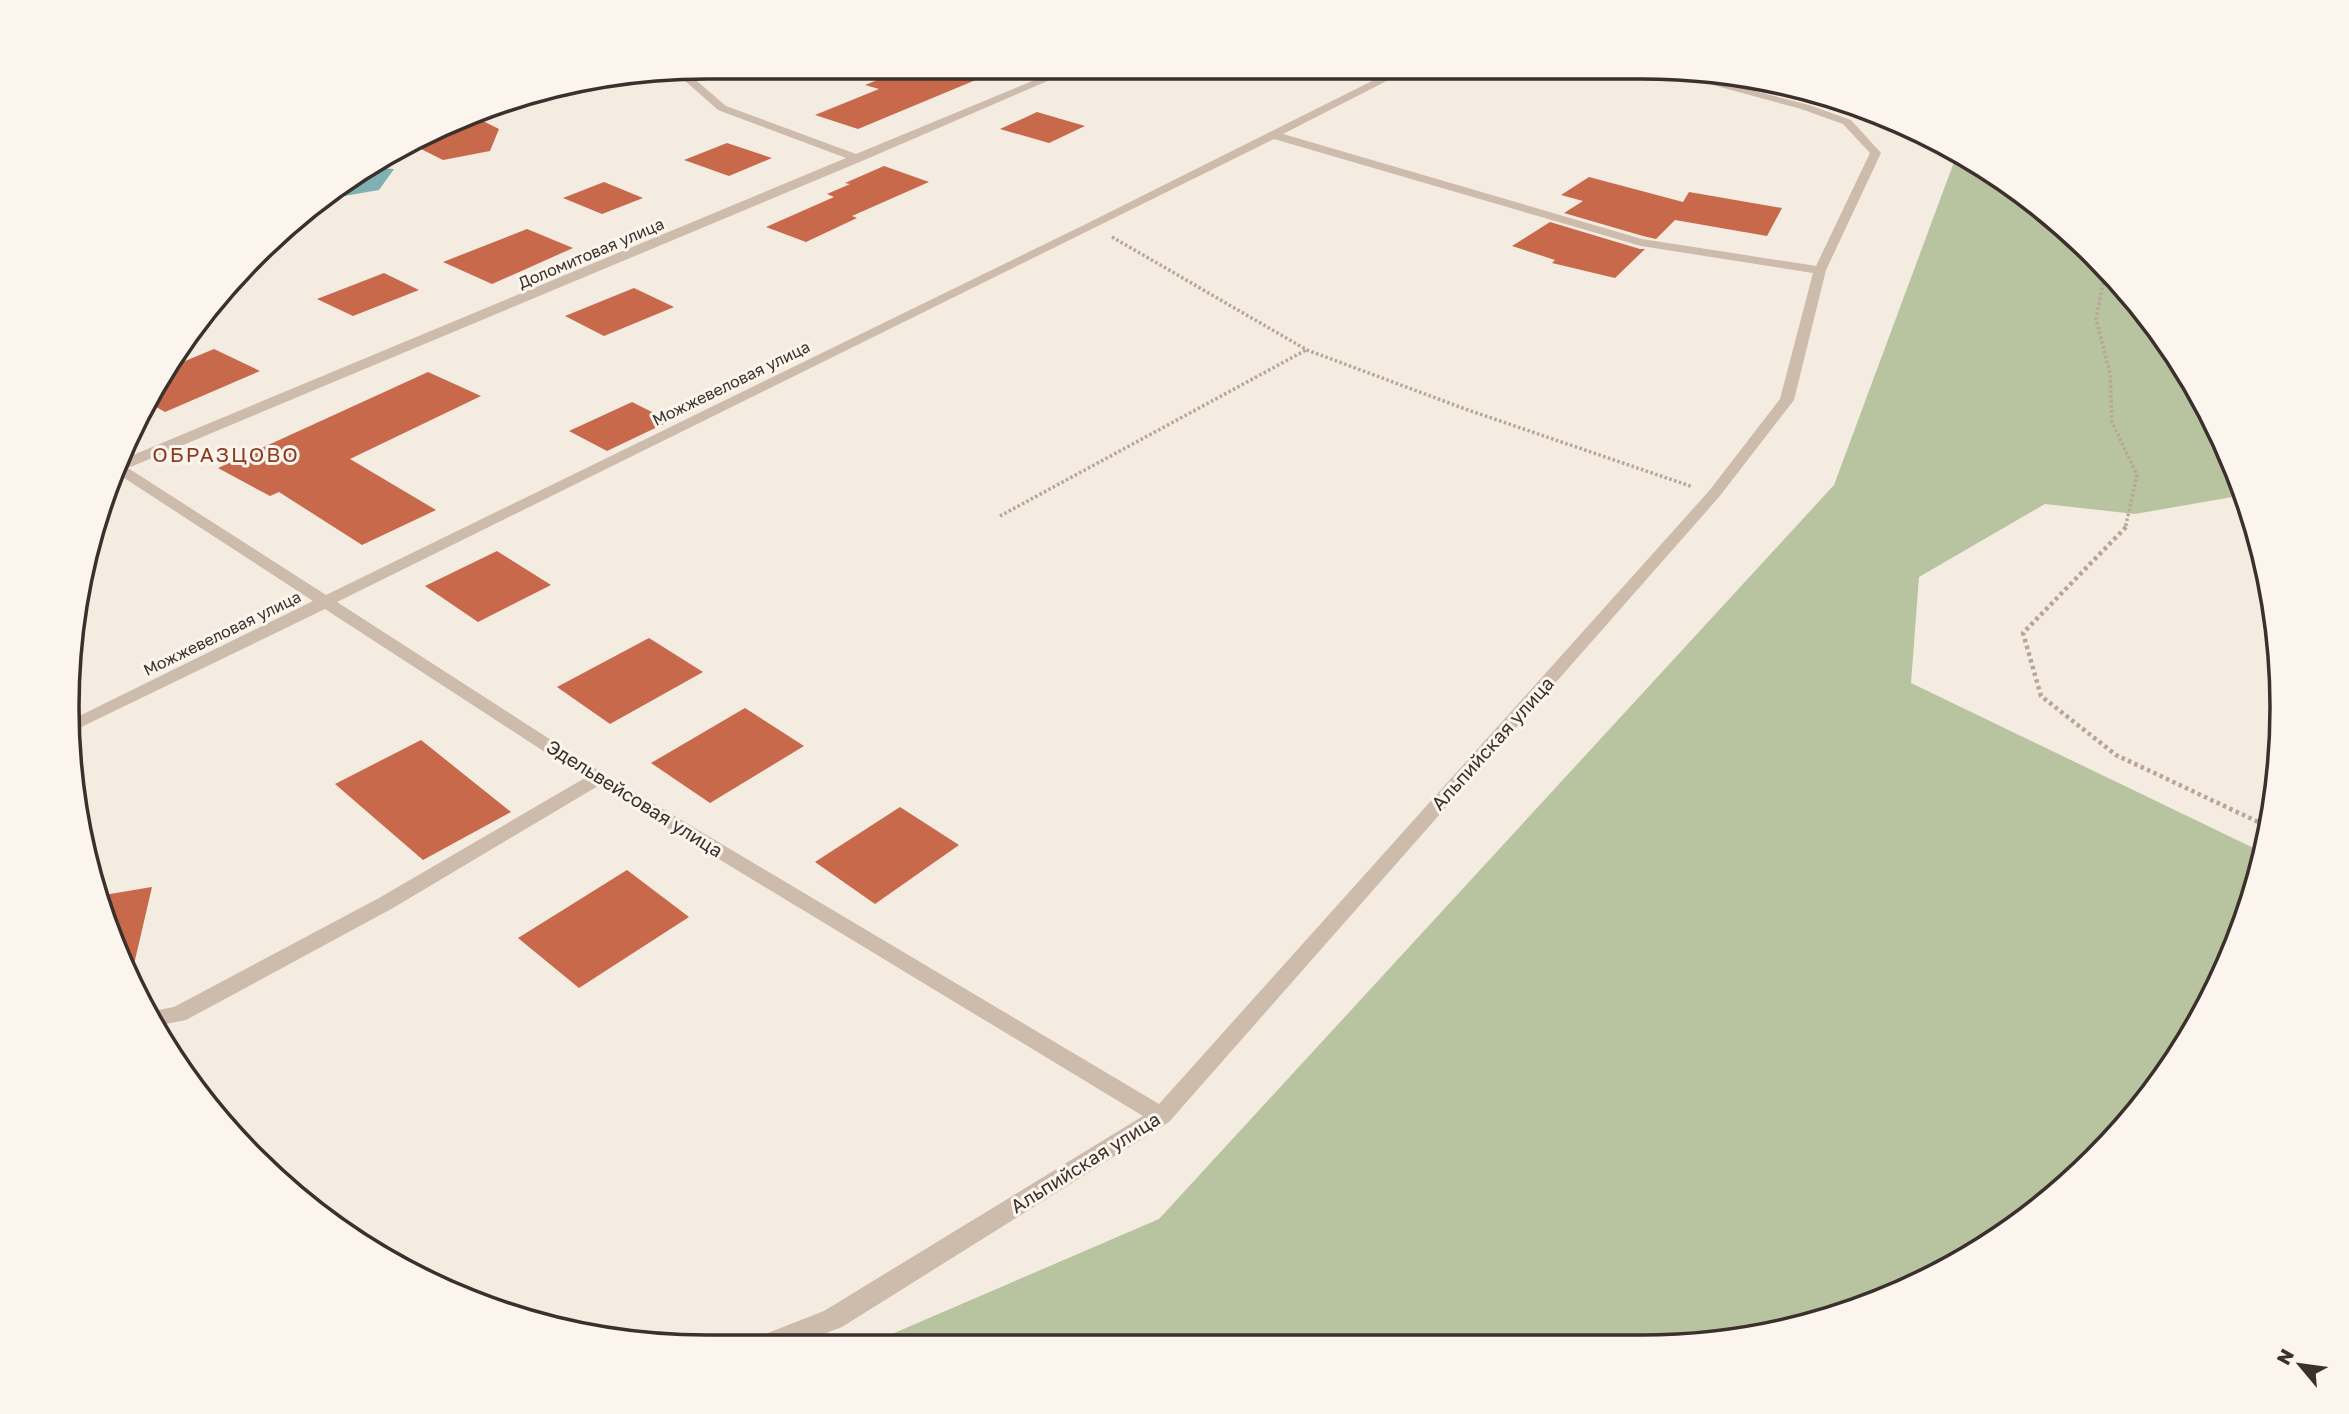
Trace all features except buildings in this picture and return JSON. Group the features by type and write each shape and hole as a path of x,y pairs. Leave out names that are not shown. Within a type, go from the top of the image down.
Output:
{"street":[{"path":"689,79 722,108 858,159"},
{"name":"Доломитовая улица","path":"129,462 1047,79"},
{"name":"Можжевеловая улица","path":"79,722 1092,226 1385,79"},
{"name":"Альпийская улица","path":"792,1335 833,1319 1161,1116 1714,494 1787,400 1820,270 1876,153 1847,122 1805,107 1712,83"},
{"path":"1273,135 1641,242 1820,270"},
{"name":"Эдельвейсовая улица","path":"125,472 327,600 598,778 1161,1116"},
{"path":"161,1017 179,1014 386,903 598,778"}],"path":[{"path":"1092,226 1307,350 1468,410 1714,494"},
{"path":"2103,282 2096,319 2110,373 2112,422 2137,475 2125,530 2023,633 2041,696 2116,755 2259,822"},
{"path":"1000,516 1307,350"}],"green space":[{"path":"1954,162 1991,185 2056,235 2114,293 2164,358 2186,393 2205,429 2234,497 2135,514 2045,504 1919,577 1911,683 2254,848 2237,909 2205,985 2186,1021 2164,1056 2114,1121 2056,1179 1991,1229 1920,1270 1844,1302 1805,1314 1724,1330 1642,1335 890,1335 1159,1219 1834,485"}],"water":[{"path":"384,168 394,169 379,190 342,196"}],"district":[{"name":"ОБРАЗЦОВО","path":"226,454"}]}
